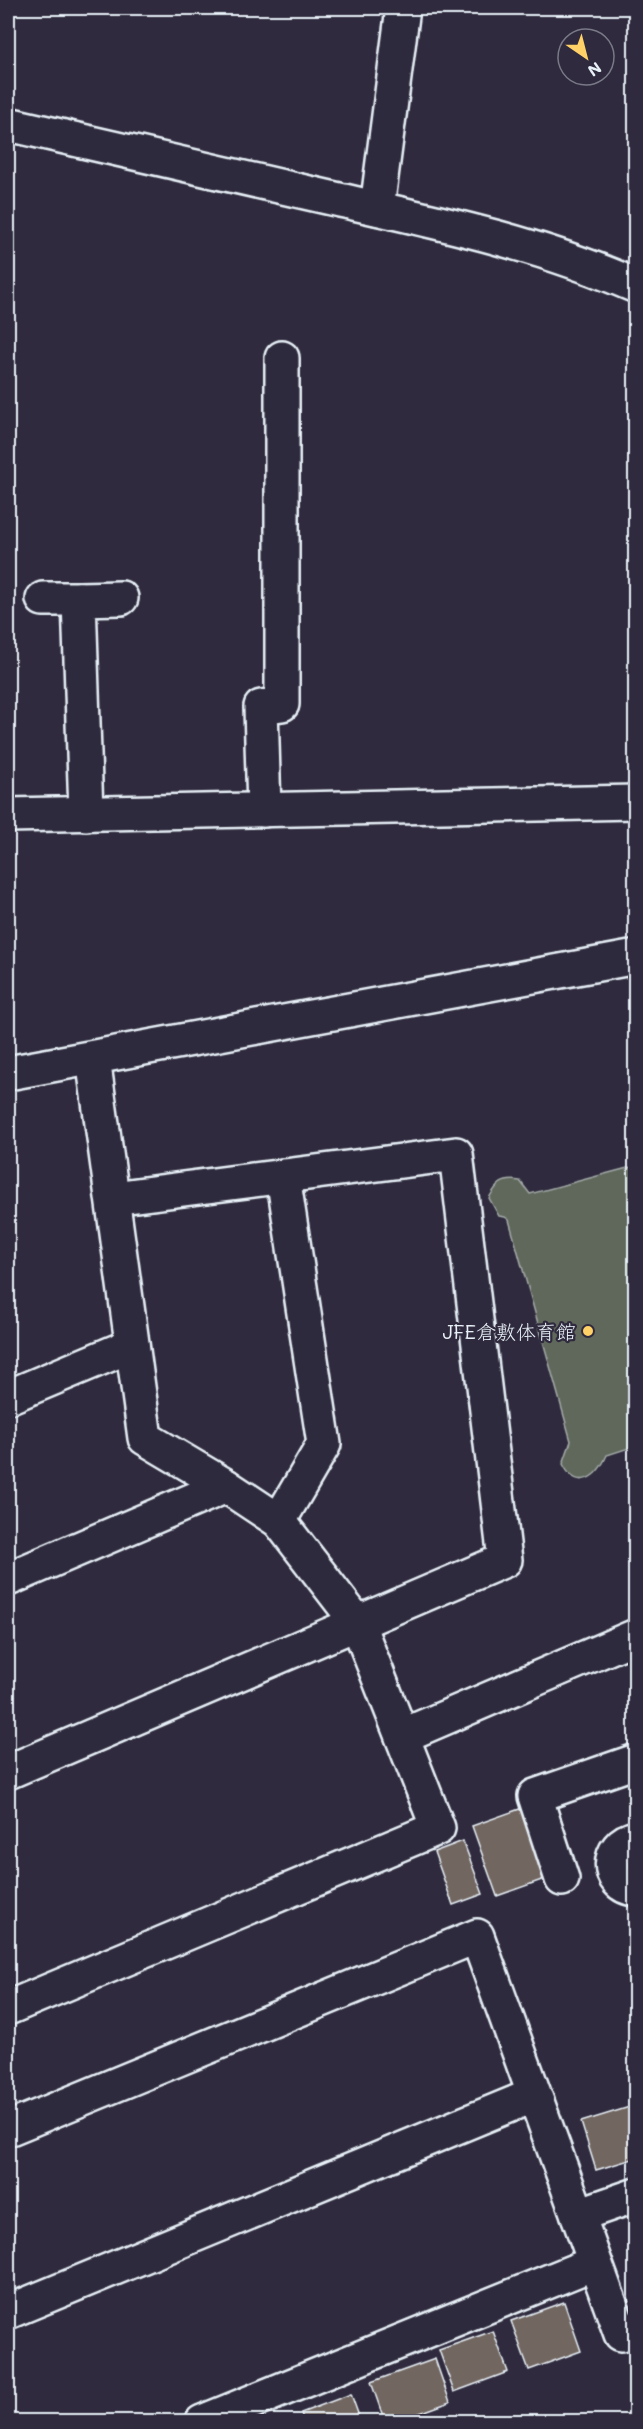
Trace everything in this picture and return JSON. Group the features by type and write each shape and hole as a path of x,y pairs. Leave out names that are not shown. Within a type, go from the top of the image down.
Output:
{"street":[{"path":"377,208 403,8"},
{"path":"8,124 377,208 504,240 636,286"},
{"path":"264,810 261,707 282,704 282,358"},
{"path":"43,599 121,598"},
{"path":"80,599 86,814"},
{"path":"8,815 636,802"},
{"path":"8,1073 636,957"},
{"path":"8,2008 438,1828 357,1622 279,1521 226,1486 145,1438 93,1058"},
{"path":"8,1772 505,1560 456,1154 113,1197"},
{"path":"279,1521 324,1444 283,1176"},
{"path":"8,1397 132,1345"},
{"path":"8,1579 226,1486"},
{"path":"402,1736 636,1636"},
{"path":"562,1879 535,1796 636,1761"},
{"path":"636,1838 616,1848 611,1865 617,1880 624,1886 636,1889"},
{"path":"8,2129 477,1936 621,2334 636,2329"},
{"path":"8,2312 534,2095"},
{"path":"578,2215 636,2195"},
{"path":"202,2421 594,2263"}],"green space":[{"name":"JFE倉敷体育館","path":"635,1166 635,1446 607,1455 598,1470 587,1479 580,1480 568,1473 563,1464 571,1441 509,1220 499,1216 489,1198 504,1181 520,1181 530,1194"}],"building":[{"path":"528,1806 553,1876 497,1896 472,1826"},
{"path":"463,1841 483,1894 453,1905 434,1852"},
{"path":"636,2105 636,2158 596,2170 581,2122"},
{"path":"564,2302 581,2351 529,2370 511,2321"},
{"path":"493,2331 508,2372 454,2392 439,2350"},
{"path":"435,2359 450,2402 395,2422 385,2422 371,2382"},
{"path":"351,2394 361,2422 304,2422 301,2413"}],"place":[{"name":"JFE倉敷体育館","path":"588,1331"}]}
